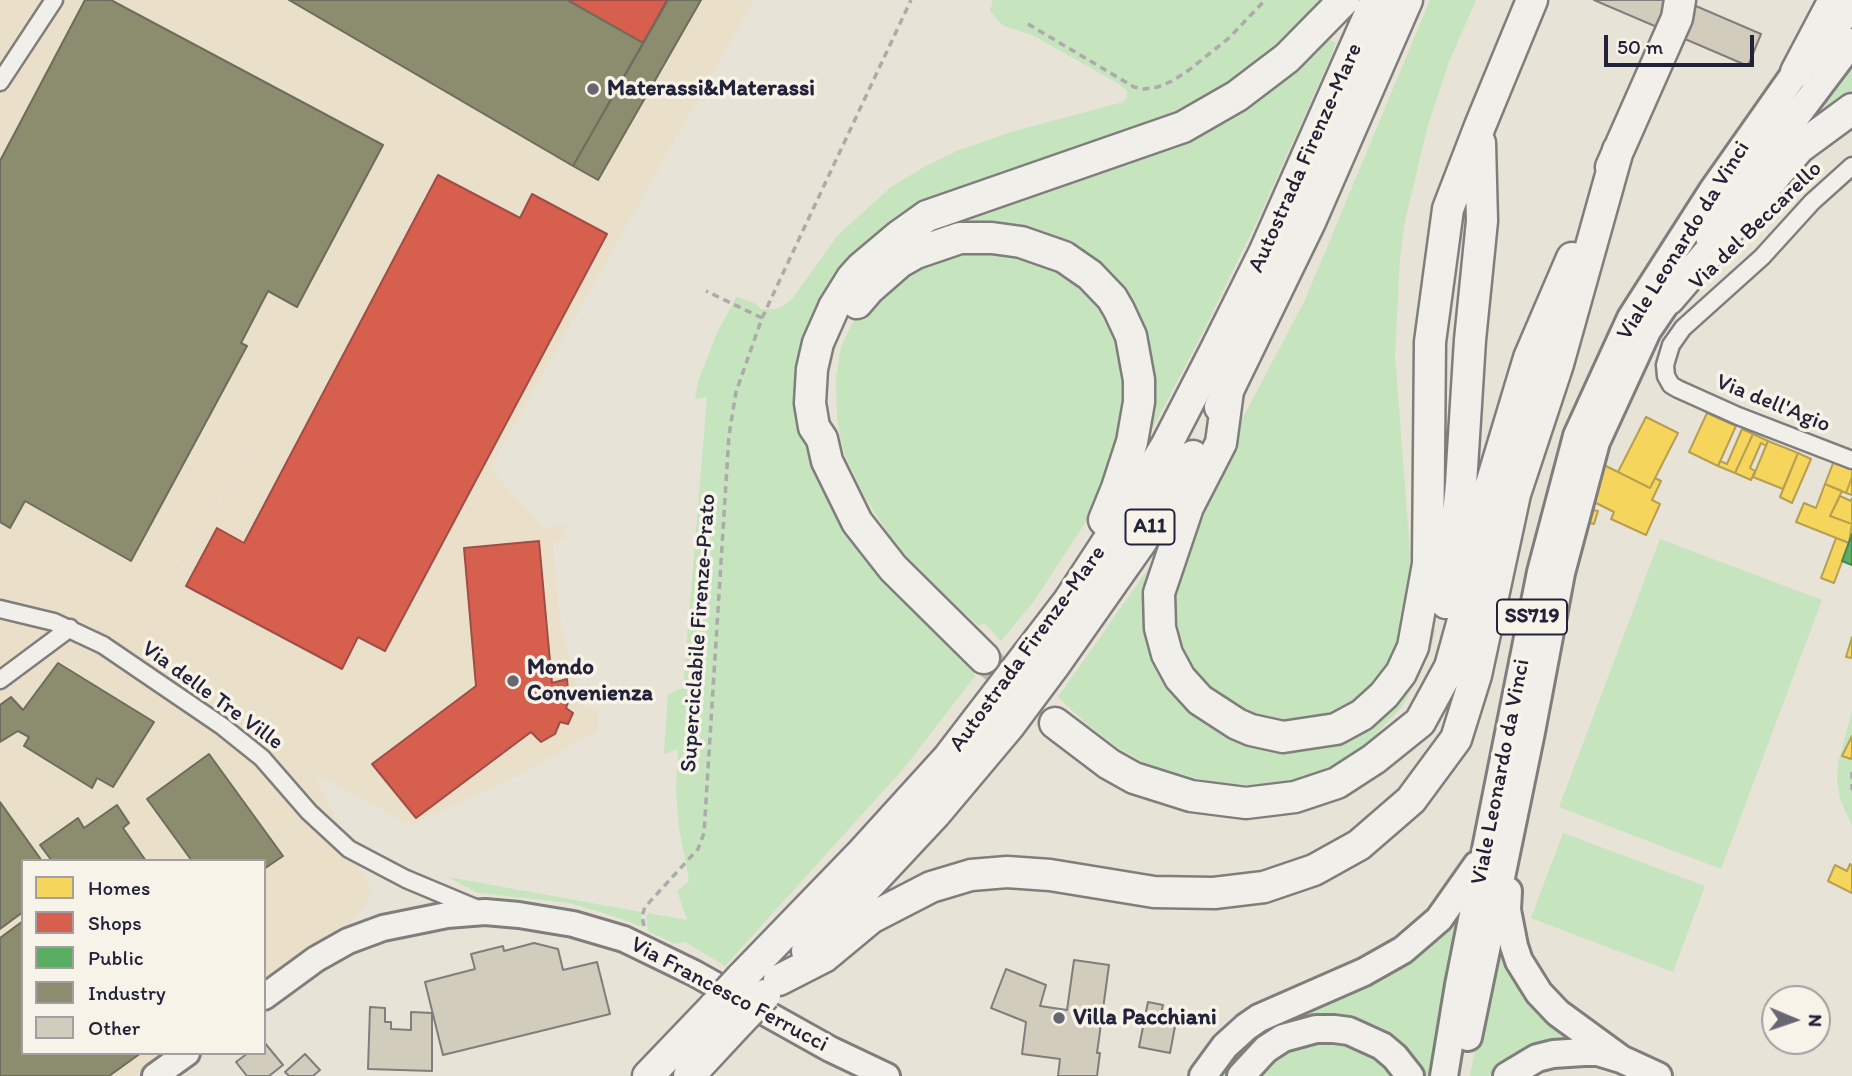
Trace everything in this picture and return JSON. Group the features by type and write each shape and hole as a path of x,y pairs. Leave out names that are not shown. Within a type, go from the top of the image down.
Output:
{"highway":[{"path":"822,439 814,427 810,403 812,369 818,343 834,307 852,278 872,257 927,216 1182,127 1237,96 1287,58 1344,0"},
{"name":"Autostrada Firenze-Mare","path":"689,1076 740,1021 762,984 860,855 948,757 1068,602 1166,446 1216,349 1264,253 1376,0"},
{"name":"Autostrada Firenze-Mare","path":"648,1076 715,1006 762,984 935,814 1017,716 1141,541 1228,391 1310,222 1407,0"},
{"path":"1228,391 1221,443 1188,507 1159,593 1160,628 1167,654 1180,678 1200,700 1237,724 1283,737 1335,729 1362,715 1384,695 1401,673 1413,647 1428,564 1430,342 1448,209 1532,0"},
{"path":"1055,723 1109,764 1134,778 1169,790 1220,801 1246,803 1296,797 1337,783 1374,759 1420,722 1450,667 1463,620 1489,491 1529,358 1677,18 1680,0"},
{"path":"1796,72 1834,0"},
{"name":"Viale Leonardo da Vinci","path":"1444,1076 1541,572 1577,436 1630,318 1713,190 1796,72 1852,7"},
{"name":"Viale Leonardo da Vinci","path":"1460,1076 1561,573 1596,442 1647,331 1731,203 1852,42"},
{"path":"1669,299 1799,148 1852,109"},
{"path":"1374,759 1407,712 1434,662 1452,576 1482,221 1480,126"},
{"path":"762,984 824,957 871,918 931,887 961,878 1007,872 1039,874 1154,892 1214,893 1264,887 1314,870 1359,845 1411,800 1455,739 1476,675 1516,494 1558,364 1618,150"},
{"path":"984,658 893,568 857,522 827,461 822,439 828,372 838,330 869,289 900,262 937,244 960,239 992,238 1049,250 1078,265 1112,298 1131,336 1139,380 1139,402 1132,442 1117,488 1068,602"},
{"path":"1531,732 1529,781 1507,910 1514,946 1529,979 1546,1002 1621,1059"},
{"path":"1203,1076 1225,1046 1246,1027 1270,1013 1364,972 1413,942 1439,919 1486,852"},
{"path":"1241,1076 1266,1049 1283,1038 1316,1029 1349,1031 1382,1046 1410,1076"},
{"path":"1507,1076 1537,1058 1553,1054 1598,1052 1658,1076"}],"main road":[{"name":"Via Francesco Ferrucci","path":"266,996 316,959 348,941 383,928 418,919 485,912 528,916 573,924 624,939 694,973 830,1049 887,1076"},
{"path":"155,1076 184,1055"}],"street":[{"path":"0,82 54,0"},
{"name":"Via del Beccarello","path":"1678,389 1671,385 1665,376 1665,365 1671,345 1683,328 1762,257 1812,202 1852,166"},
{"name":"Via dell'Agio","path":"1678,389 1738,416 1852,460"},
{"name":"Via delle Tre Ville","path":"0,609 38,616 103,645 262,758 309,812 349,849 406,879 485,912"},
{"path":"0,680 70,628"}],"path":[{"name":"Superciclabile Firenze-Prato","path":"647,932 642,916 645,907 698,849 705,833 729,435 736,392 762,318 911,0"},
{"path":"1028,24 1134,86 1144,89 1158,87 1189,70 1229,38 1265,0"},
{"path":"706,291 762,318"},
{"path":"1852,772 1852,789"}],"shaded area":[{"path":"0,0 754,0 491,466 501,481 544,528 566,523 564,538 552,543 561,626 581,706 597,710 598,730 523,773 410,825 313,772 373,894 350,924 266,983 266,859 21,859 21,1055 163,1055 134,1076 0,1076","holes":["250,445 168,596 177,577"]}],"green space":[{"path":"993,0 1330,0 1231,89 846,270 804,434 809,453 830,504 865,557 893,590 971,666 975,676 904,768 725,966 685,942 675,944 648,931 646,918 648,913 687,920 677,891 689,881 679,828 676,792 678,749 665,754 664,752 668,694 683,688 707,397 695,399 698,382 716,335 736,297 755,303 761,309 783,306 792,299 838,235 891,187 957,151 1011,132 1123,102 1127,97 1127,91 1119,84 1034,36 1002,25 990,11"},
{"path":"1430,0 1476,0 1449,62 1428,125 1405,221 1400,258 1395,355 1411,601 1391,672 1339,717 1270,725 1212,697 1175,645 1170,590 1228,446 1305,300"},
{"path":"1327,37 1336,43 1332,54 1261,213 1147,439 1102,271 917,235 1103,166"},
{"path":"1852,60 1852,96 1832,108 1825,107 1823,101"},
{"path":"1019,249 1086,285 1114,324 1129,404 1101,493 1089,517 1034,601 1001,641 984,623 979,626 956,606 908,559 866,499 846,458 841,440 837,418 836,378 841,347 855,319 875,295 939,253"},
{"path":"1660,539 1822,600 1721,869 1559,807"},
{"path":"1155,559 1177,689 1320,742 1429,627 1436,629 1432,645 1417,681 1400,709 1366,745 1344,760 1316,773 1260,786 1212,782 1165,770 1145,763 1117,747 1058,697"},
{"path":"1852,711 1852,826 1840,799 1837,780 1838,763"},
{"path":"1563,833 1705,886 1673,972 1531,918"},
{"path":"448,877 641,912 643,927 569,903 478,893"},
{"path":"1463,915 1437,1076 1424,1076 1418,1067 1347,1022 1233,1076 1211,1076 1260,1030 1375,982 1405,963 1438,937 1456,918"},
{"path":"1499,945 1503,945 1571,1040 1504,1063 1488,1076 1470,1076 1493,952"},
{"path":"1344,1041 1373,1051 1399,1076 1252,1076 1266,1061 1303,1042"}],"building: Homes":[{"path":"1707,413 1736,426 1718,466 1689,452"},
{"path":"1646,417 1678,433 1650,488 1618,472"},
{"path":"1742,429 1753,434 1735,473 1718,466 1720,461 1727,464"},
{"path":"1753,434 1768,441 1766,446 1761,443 1750,468 1755,471 1751,480 1735,473"},
{"path":"1768,441 1798,453 1783,489 1753,477"},
{"path":"1798,453 1811,459 1792,503 1780,497"},
{"path":"1834,461 1852,467 1852,477 1846,493 1825,484"},
{"path":"1604,465 1650,488 1655,478 1661,481 1652,500 1660,504 1646,535 1611,519 1614,512 1592,501"},
{"path":"1852,477 1852,495 1846,493"},
{"path":"1825,484 1842,491 1830,516 1852,524 1849,543 1796,522 1804,503 1816,508"},
{"path":"1840,496 1851,501 1852,498 1852,524 1830,516"},
{"path":"1589,509 1598,511 1594,524 1586,522"},
{"path":"1836,538 1849,543 1834,583 1821,578"},
{"path":"1852,637 1852,658 1846,657"},
{"path":"1852,736 1852,755 1851,759 1842,756"},
{"path":"1850,864 1852,893 1828,881 1835,865 1847,871"}],"building: Shops":[{"path":"567,0 667,0 643,43"},
{"path":"438,175 520,218 532,194 607,234 385,651 358,637 342,669 186,586 217,528 244,543"},
{"name":"Mondo Convenienza","path":"539,541 552,683 567,679 569,700 566,708 573,713 568,724 560,722 555,734 541,742 531,732 416,818 372,764 476,686 464,548"}],"building: Public":[{"path":"1852,534 1852,565 1842,561"}],"building: Industry":[{"path":"85,0 111,0 383,145 297,307 268,291 241,343 247,346 131,561 25,501 10,528 0,522 0,161"},
{"path":"289,0 567,0 643,43 573,166"},
{"path":"668,0 701,0 598,180 573,166"},
{"path":"58,663 154,722 113,787 97,778 92,788 24,746 29,737 18,731 0,742 0,705 11,697 23,710"},
{"path":"209,754 283,856 266,868 266,859 191,859 147,799"},
{"path":"0,802 41,859 21,859 21,913 0,929"},
{"path":"117,805 129,823 123,828 145,859 50,859 40,845 78,818 84,828"},
{"path":"21,922 21,1055 138,1055 109,1076 0,1076 0,938"}],"building: Other":[{"path":"1594,0 1682,0 1761,34 1748,66"},
{"path":"534,943 558,949 563,970 597,962 610,1014 443,1055 425,982 475,969 471,954 503,946 504,951"},
{"name":"Villa Pacchiani","path":"1074,960 1109,965 1097,1053 1100,1053 1097,1076 1058,1076 1060,1059 1022,1054 1026,1022 991,1008 1006,969 1046,985 1040,1006 1067,1010"},
{"path":"1148,1002 1163,1005 1160,1018 1176,1021 1170,1053 1139,1047"},
{"path":"370,1007 385,1008 385,1022 391,1022 391,1029 411,1030 411,1012 432,1013 432,1071 368,1069"},
{"path":"266,1044 283,1065 269,1076 247,1076 236,1062 245,1055 266,1055"},
{"path":"305,1054 320,1070 313,1076 289,1076 285,1072"}],"tunnel":[{"path":"984,658 1055,723"}],"place":[{"name":"Materassi&Materassi","path":"593,89"},
{"name":"Mondo Convenienza","path":"513,681"},
{"name":"Villa Pacchiani","path":"1059,1018"}]}
